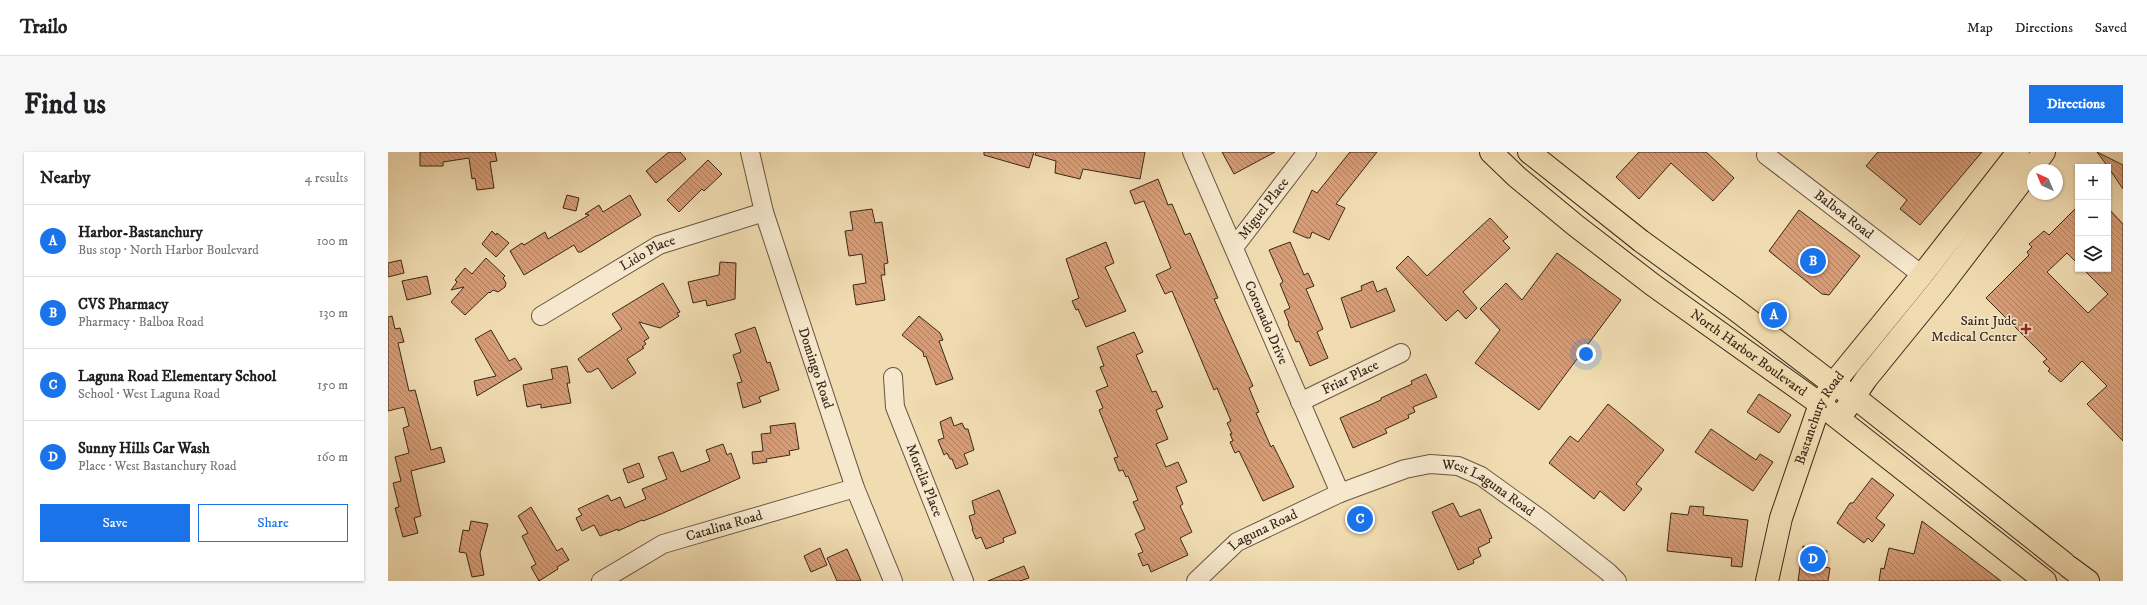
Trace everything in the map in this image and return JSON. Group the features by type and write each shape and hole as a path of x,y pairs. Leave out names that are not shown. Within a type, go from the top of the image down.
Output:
{"main road":[{"name":"North Harbor Boulevard","path":"1491,152 1553,208 1653,285 1820,404 2046,581"},
{"name":"North Harbor Boulevard","path":"1529,152 1641,241 1736,310 1833,384 1853,396 2088,581"},
{"name":"Bastanchury Road","path":"1803,456 1820,404 1833,384 1922,275 2018,152"},
{"name":"Bastanchury Road","path":"1803,456 1839,420 1853,396 1949,276 2044,152"},
{"path":"1767,581 1781,518 1796,471 1803,456"}],"street":[{"name":"Domingo Road","path":"750,152 764,212 855,488 893,581"},
{"name":"Coronado Drive","path":"1192,152 1235,246 1300,402 1340,493"},
{"name":"Miguel Place","path":"1235,246 1307,152"},
{"name":"Balboa Road","path":"1766,154 1922,275"},
{"name":"Lido Place","path":"541,316 659,245 764,212"},
{"name":"Friar Place","path":"1300,402 1401,353"},
{"name":"Morelia Place","path":"893,377 895,407 964,581"},
{"name":"West Laguna Road","path":"1340,493 1405,468 1430,464 1458,466 1481,476 1542,520 1617,581"},
{"name":"Catalina Road","path":"601,581 663,544 855,488"},
{"name":"Laguna Road","path":"1196,581 1237,542 1340,493"}],"building":[{"path":"420,152 495,152 497,161 490,162 494,188 477,190 475,178 472,179 469,158 443,162 443,166 420,166"},
{"path":"669,152 680,152 686,159 656,183 646,171"},
{"path":"984,152 1034,152 1029,168 984,155"},
{"path":"1036,152 1145,152 1140,179 1083,169 1080,179 1055,173 1056,161 1035,155"},
{"path":"1222,152 1275,152 1234,174"},
{"path":"1350,152 1377,152 1336,204 1345,208 1329,240 1312,232 1310,238 1307,238 1293,232 1312,190 1317,193"},
{"path":"1639,152 1706,152 1734,178 1713,201 1671,163 1639,199 1616,177"},
{"path":"1878,152 1982,152 1920,225 1900,209 1907,200 1866,166"},
{"path":"2097,152 2123,165 2123,189 2111,171 2111,164 2106,164"},
{"path":"708,160 722,174 704,191 702,189 679,212 667,200"},
{"path":"1158,179 1168,205 1172,204 1185,235 1190,233 1218,298 1214,299 1253,386 1249,388 1259,412 1256,413 1271,447 1273,445 1294,487 1263,501 1239,451 1235,453 1230,442 1233,441 1230,434 1232,434 1227,423 1231,421 1217,388 1214,390 1172,291 1165,294 1156,275 1171,268 1144,201 1135,204 1130,191"},
{"path":"567,195 579,198 576,211 563,208"},
{"path":"630,195 641,215 581,252 578,252 574,245 524,275 510,251 522,243 524,245 545,232 548,239 589,215 585,214 599,205 603,212"},
{"path":"872,209 875,223 882,222 888,263 884,264 885,275 881,275 885,300 856,305 853,285 866,283 862,254 849,256 845,231 853,230 850,212"},
{"path":"2075,209 2075,261 2067,253 2047,272 2088,313 2108,294 2086,272 2111,272 2111,211 2123,224 2123,441 2087,404 2107,386 2082,361 2061,382 2048,371 2050,369 2043,362 2047,359 1986,298 2029,255 2027,252 2032,247 2029,244 2044,231 2049,235"},
{"path":"1799,210 1860,256 1829,295 1822,294 1769,251"},
{"path":"1490,218 1508,237 1503,241 1510,248 1463,292 1477,308 1466,319 1458,310 1446,321 1396,268 1408,256 1427,276"},
{"path":"492,231 496,235 497,233 509,243 496,257 482,244"},
{"path":"1106,242 1114,263 1105,267 1126,311 1086,327 1078,309 1076,310 1072,301 1079,298 1066,259"},
{"path":"1290,242 1304,275 1308,273 1314,286 1306,289 1323,329 1317,332 1328,358 1310,366 1299,341 1296,342 1288,324 1289,323 1284,311 1290,308 1280,284 1283,282 1269,250"},
{"path":"1557,253 1621,300 1539,410 1475,363 1500,330 1480,309 1506,283 1522,300"},
{"path":"486,258 505,276 503,278 506,283 505,287 498,292 493,290 490,293 489,292 465,315 451,302 464,287 451,290 457,282 455,280 465,268 472,274"},
{"path":"401,260 404,273 388,277 388,263"},
{"path":"720,262 736,263 735,299 707,306 706,300 693,303 688,282 719,275"},
{"path":"427,276 431,294 407,300 402,281"},
{"path":"1373,281 1377,292 1386,288 1395,311 1351,328 1341,298 1362,290 1361,286"},
{"path":"663,283 680,312 677,313 679,316 660,328 639,322 649,338 644,341 646,344 642,347 644,348 627,359 636,373 612,389 598,368 591,372 587,372 578,359 622,329 612,314"},
{"path":"392,316 395,329 400,328 404,342 398,343 409,391 415,390 431,450 441,447 445,462 411,471 421,516 414,518 418,533 403,537 395,508 399,507 393,483 401,481 395,457 409,453 403,428 409,426 404,407 388,411 388,317"},
{"path":"919,316 940,333 943,340 939,341 953,379 936,385 926,356 924,357 923,352 902,335"},
{"path":"755,327 767,363 770,362 779,390 759,397 761,402 743,408 737,383 742,382 733,355 741,352 735,334"},
{"path":"491,330 509,361 515,358 522,369 477,396 474,381 496,376 475,339"},
{"path":"1134,332 1143,352 1136,355 1152,392 1156,391 1163,407 1156,410 1168,439 1156,444 1166,467 1178,462 1187,482 1176,487 1183,504 1180,506 1192,532 1180,538 1188,555 1151,572 1148,564 1143,566 1138,554 1143,552 1135,534 1145,529 1133,502 1138,500 1128,476 1126,477 1123,470 1119,471 1114,458 1118,457 1099,410 1103,408 1096,391 1108,386 1100,367 1104,366 1097,347"},
{"path":"567,366 570,383 567,383 571,403 541,408 541,404 527,407 523,385 553,379 551,369"},
{"path":"1426,374 1437,397 1413,407 1415,412 1408,415 1409,418 1385,429 1387,433 1353,448 1340,418 1381,400 1381,398 1412,384 1411,381"},
{"path":"1759,394 1791,415 1779,433 1747,412"},
{"path":"1608,404 1664,450 1636,484 1642,489 1624,511 1600,491 1594,499 1549,463 1570,436 1578,442"},
{"path":"951,417 954,426 962,423 965,429 968,429 974,450 964,454 968,464 956,469 952,459 950,459 947,453 944,455 938,440 944,438 940,422"},
{"path":"795,423 799,449 789,451 790,455 766,459 767,462 753,464 752,452 763,451 761,434 771,433 770,426"},
{"path":"1711,429 1756,460 1760,454 1773,462 1753,491 1695,452"},
{"path":"723,444 727,455 731,453 740,478 661,514 643,521 642,520 618,531 618,529 600,536 594,525 582,531 576,518 582,515 578,509 608,495 611,501 620,497 625,508 646,499 642,489 667,479 658,457 673,452 681,472 710,461 706,450"},
{"path":"639,463 644,477 628,483 623,469"},
{"path":"1872,478 1894,495 1876,518 1885,525 1872,542 1868,538 1864,543 1837,523 1850,503 1853,503"},
{"path":"999,490 1016,533 1003,538 1004,542 986,549 981,537 976,539 972,529 969,516 975,514 972,501"},
{"path":"1453,503 1460,517 1480,509 1492,538 1489,539 1490,542 1478,548 1481,556 1473,560 1474,563 1458,570 1432,512"},
{"path":"1690,506 1704,507 1703,515 1748,520 1742,567 1731,566 1732,558 1667,551 1671,513 1688,515"},
{"path":"531,507 557,551 562,548 569,560 539,581 531,567 536,564 522,536 528,533 518,516"},
{"path":"471,521 488,524 480,553 484,575 472,577 466,553 459,552 463,530 469,531"},
{"path":"1922,521 2001,581 1879,581 1881,568 1884,569 1889,548 1914,554"},
{"path":"1803,546 1827,551 1824,567 1830,568 1828,581 1798,581"},
{"path":"820,548 827,565 811,572 804,556"},
{"path":"847,549 861,581 837,581 827,558"},
{"path":"1024,566 1029,578 1020,581 988,581"}],"place":[{"name":"CVS Pharmacy","path":"1813,261"},
{"name":"Harbor-Bastanchury","path":"1774,315"},
{"name":"Saint Jude Medical Center","path":"2026,329"},
{"name":"Laguna Road Elementary School","path":"1360,519"},
{"name":"Sunny Hills Car Wash","path":"1813,559"}]}
